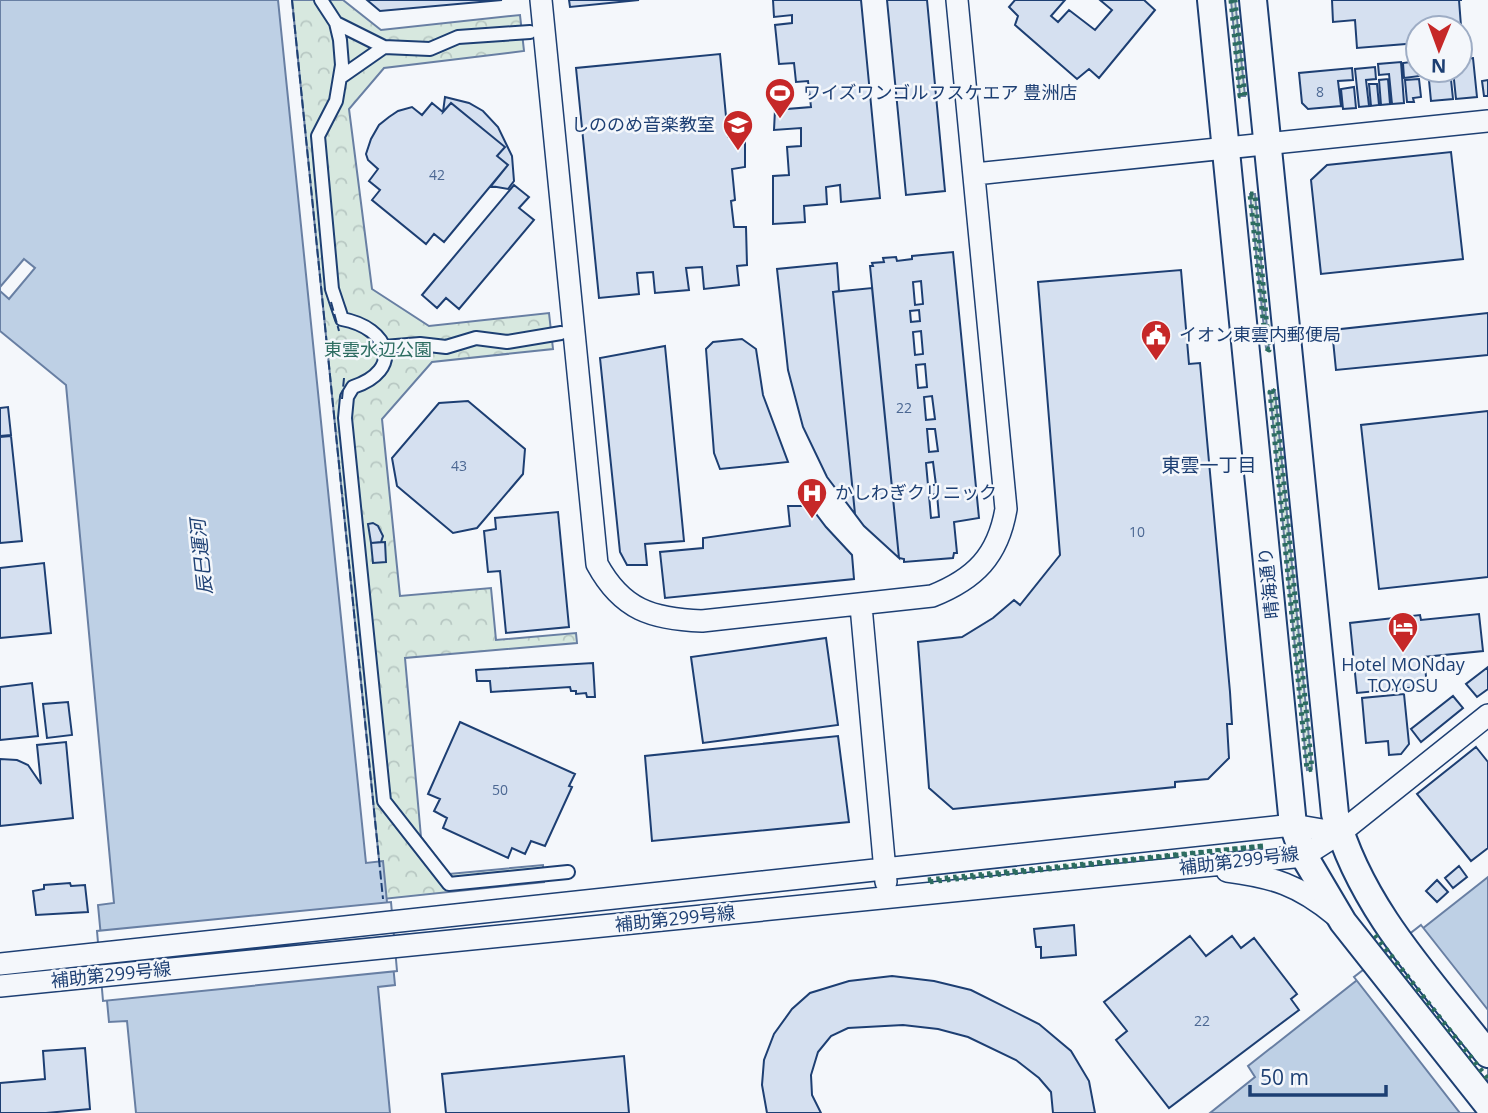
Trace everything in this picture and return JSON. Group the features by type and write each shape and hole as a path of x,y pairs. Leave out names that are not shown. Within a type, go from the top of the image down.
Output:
{"main road":[{"name":"晴海通り","path":"1210,0 1293,825 1304,856 1343,922 1488,1104"},
{"path":"1254,0 1335,814 1360,882 1399,940 1488,1054"}],"street":[{"path":"321,0 336,23 340,40 341,77 336,101 318,136 332,289 342,319 363,324 380,339 384,347 384,360 378,374 368,382 352,387 347,397 345,418 384,801 449,884 568,872"},
{"path":"541,0 597,564 607,582 626,600 645,612 670,620 702,621 861,606 932,596 955,587 985,562 1001,535 1006,509 957,0"},
{"path":"336,23 384,47 430,49 458,37 530,32"},
{"path":"341,77 384,47"},
{"path":"975,174 1488,121"},
{"path":"384,347 420,344 446,347 476,338 507,342 561,333"},
{"path":"861,606 888,898"},
{"path":"1340,833 1488,715"},
{"name":"補助第299号線","path":"0,964 1293,825 1340,833"},
{"name":"補助第299号線","path":"0,986 1304,856 1340,833"},
{"path":"1187,868 1252,874 1279,882 1312,896 1343,922"}],"green space":[{"name":"東雲水辺公園","path":"292,0 343,0 381,30 520,15 524,51 384,68 349,109 372,289 429,326 549,313 553,349 432,362 382,419 400,596 491,588 496,640 576,633 577,643 405,658 421,837 449,874 543,865 544,882 383,899"},
{"path":"1231,0 1235,0 1245,96 1240,96"},
{"path":"1250,194 1255,194 1269,350 1266,348"},
{"path":"1270,392 1275,392 1312,769 1307,770"}],"water":[{"name":"辰巳運河","path":"0,0 278,0 366,863 383,861 395,985 378,987 390,1113 136,1113 127,1021 109,1022 98,905 114,903 66,385 0,331"},
{"path":"1488,877 1488,1113 1210,1113 1255,1077 1248,1066"}],"pier":[{"path":"24,259 35,268 9,299 0,291 0,287"},
{"path":"391,902 397,971 103,1001 97,931"},
{"path":"1421,925 1488,1010 1488,1113 1460,1113 1354,977"}],"building":[{"path":"367,0 502,0 380,11"},
{"path":"569,0 639,0 570,7"},
{"path":"773,0 861,0 880,198 841,202 840,185 826,187 827,204 804,206 805,222 773,224 773,176 789,175 787,147 801,146 801,128 774,130 775,110 811,107 808,81 796,82 794,63 779,64 775,25 792,23 792,15 774,17"},
{"path":"887,0 927,0 945,191 906,195"},
{"path":"1015,0 1065,0 1051,16 1058,22 1069,10 1095,30 1112,10 1100,0 1144,0 1155,10 1099,78 1089,69 1077,79 1015,25 1018,16 1009,7"},
{"path":"1332,0 1459,0 1460,14 1404,14 1404,44 1357,48 1355,20 1333,22"},
{"path":"720,54 728,137 745,136 745,167 732,169 735,200 731,201 734,227 746,227 747,265 737,266 739,285 704,289 702,267 686,268 689,290 655,293 653,272 637,273 639,294 599,298 576,68"},
{"path":"1401,62 1404,103 1392,104 1389,74 1379,75 1378,64"},
{"path":"1375,67 1376,79 1366,80 1369,106 1359,107 1355,69"},
{"path":"1352,68 1353,80 1338,81 1341,106 1308,109 1302,103 1299,73"},
{"path":"1474,68 1477,97 1456,99 1454,84 1474,84"},
{"path":"1388,79 1390,104 1381,105 1379,80"},
{"path":"1488,80 1488,96 1484,96 1482,81"},
{"path":"1369,84 1377,84 1379,105 1371,106"},
{"path":"1405,84 1420,84 1421,97 1413,98 1414,102 1407,102"},
{"path":"1429,84 1451,84 1453,99 1431,101"},
{"path":"1354,87 1356,108 1343,109 1341,89"},
{"path":"445,97 469,103 483,111 498,127 512,156 514,181 508,189 491,186 508,165 497,156 505,147 451,103 443,112"},
{"path":"432,103 443,112 451,103 505,147 497,156 508,165 444,242 434,234 426,244 372,200 380,190 369,181 378,169 368,160 366,154 379,125 389,117 412,107 422,115"},
{"path":"1451,152 1463,259 1321,274 1311,180 1327,165"},
{"path":"514,185 529,197 519,208 534,220 459,309 446,298 437,308 422,295"},
{"path":"953,252 979,518 954,522 957,553 954,553 953,558 904,562 904,559 899,558 870,266 873,266 872,263 884,262 883,258 896,257 897,261 912,259 912,256","holes":["921,281 923,304 915,305 913,282","919,310 920,321 911,322 910,311","921,331 923,354 915,355 913,332","925,364 927,387 918,388 916,365","932,396 935,419 926,420 924,397","927,429 935,429 938,451 929,452","933,462 936,485 928,485 926,463","937,494 939,517 931,518 929,495"]},
{"path":"837,263 839,291 833,292 855,514 827,477 803,427 788,370 777,269"},
{"path":"1181,270 1189,364 1200,363 1230,692 1232,724 1227,724 1229,758 1208,779 1175,782 1175,787 953,809 929,788 918,642 962,637 993,618 1014,600 1020,605 1060,555 1038,282"},
{"path":"872,288 899,558 864,526 855,514 833,292"},
{"path":"1488,313 1488,355 1336,370 1332,330"},
{"path":"742,339 756,349 763,395 788,462 720,469 714,453 706,349 713,342"},
{"path":"665,346 684,541 645,544 647,565 627,565 620,552 600,358"},
{"path":"468,401 525,449 523,474 477,528 453,533 397,486 392,458 439,403"},
{"path":"8,407 11,435 0,436 0,408"},
{"path":"1488,411 1488,577 1379,589 1361,425"},
{"path":"11,436 22,541 0,543 0,437"},
{"path":"788,506 810,506 852,555 854,579 665,598 660,552 703,548 703,538 790,526"},
{"path":"558,512 569,627 506,633 500,571 488,572 484,531 496,529 495,518"},
{"path":"368,524 378,526 383,536 381,542 371,543"},
{"path":"385,542 386,562 373,563 371,543"},
{"path":"44,563 51,633 0,638 0,568"},
{"name":"Hotel MONday TOYOSU","path":"1479,614 1483,651 1424,657 1427,686 1357,693 1350,623 1420,615 1421,620"},
{"path":"826,638 838,725 703,743 691,657"},
{"path":"593,663 595,697 587,697 586,693 576,694 570,687 491,692 490,681 477,681 476,670"},
{"path":"1488,667 1488,689 1477,697 1466,684"},
{"path":"32,683 38,736 0,740 0,687"},
{"path":"1404,694 1409,744 1401,754 1389,755 1388,741 1366,743 1362,698"},
{"path":"1453,696 1463,708 1421,742 1411,729"},
{"path":"68,702 72,735 47,738 43,704"},
{"path":"460,722 575,774 569,786 572,787 545,846 531,841 525,854 512,848 508,858 443,828 447,818 434,811 440,799 428,794"},
{"path":"838,736 849,822 652,841 645,756"},
{"path":"66,742 73,818 0,826 0,759 17,760 28,765 41,784 37,745"},
{"path":"1476,747 1488,762 1488,848 1471,861 1417,794"},
{"path":"1459,866 1467,877 1453,888 1445,878"},
{"path":"1437,880 1448,892 1437,902 1426,891"},
{"path":"70,883 71,886 85,885 88,912 36,915 33,891 44,889 44,885"},
{"path":"1074,925 1076,955 1041,958 1041,947 1036,947 1034,929"},
{"path":"1190,936 1206,956 1232,936 1241,948 1254,938 1297,994 1291,999 1299,1010 1169,1108 1116,1040 1127,1031 1104,1002"},
{"path":"892,976 934,981 971,990 1039,1024 1071,1051 1089,1081 1095,1113 1053,1113 1051,1092 1039,1078 1016,1060 968,1037 938,1029 903,1025 848,1028 831,1036 818,1052 811,1075 812,1095 821,1113 767,1113 762,1085 764,1060 774,1034 792,1009 810,993 849,981"},
{"path":"85,1048 90,1109 0,1113 0,1083 45,1079 43,1051"},
{"path":"624,1056 629,1113 446,1113 442,1074"}],"hedge":[{"path":"1231,0 1240,96 1245,96 1235,0"},
{"path":"1250,194 1255,194 1269,350 1266,348 1250,194"},
{"path":"1272,390 1275,392 1312,769 1307,770 1270,392 1272,390"},
{"path":"1263,846 928,882 927,880 1263,846"},
{"path":"1375,935 1488,1079"}],"fence":[{"path":"292,0 383,899"},
{"path":"331,302 339,331"},
{"path":"342,399 344,378"}],"place":[{"name":"ワイズワンゴルフスケエア 豊洲店","path":"780,120"},
{"name":"しののめ音楽教室","path":"738,152"},
{"name":"イオン東雲内郵便局","path":"1156,362"},
{"name":"かしわぎクリニック","path":"812,520"},
{"name":"Hotel MONday TOYOSU","path":"1403,654"}],"district":[{"name":"東雲一丁目","path":"1209,465"}]}
